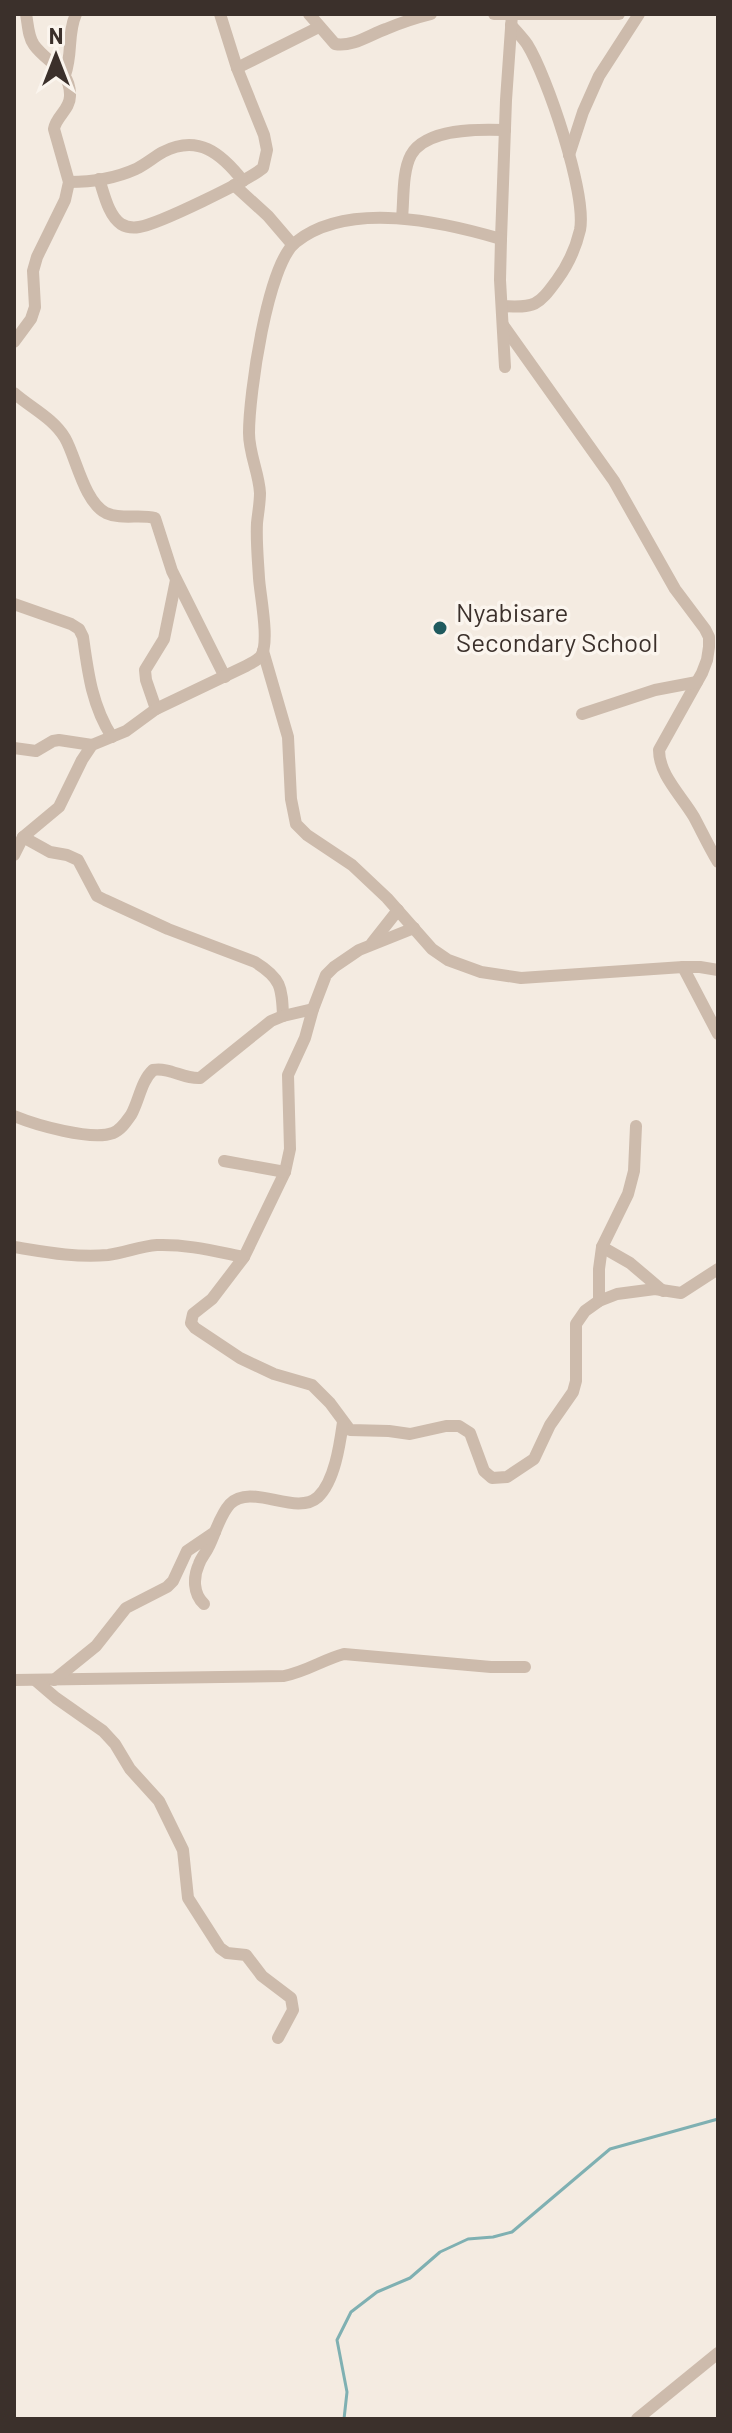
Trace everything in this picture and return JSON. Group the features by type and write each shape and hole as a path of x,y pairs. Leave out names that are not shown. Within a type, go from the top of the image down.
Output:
{"street":[{"path":"14,342 31,319 35,307 33,271 65,200 69,182 54,129 70,102 70,86 65,75 33,42 26,14"},
{"path":"65,75 70,59 71,25 76,14"},
{"path":"99,179 112,213 120,223 141,227 164,219 263,168 267,150 264,135 237,68 220,14"},
{"path":"309,14 335,44 352,44 390,27 431,14"},
{"path":"494,14 512,18 619,14"},
{"path":"569,155 599,76 639,14"},
{"path":"505,367 501,239 512,18"},
{"path":"502,306 532,306 542,299 572,254 580,229 581,209 569,155 537,66 512,18"},
{"path":"237,68 319,27"},
{"path":"402,218 406,173 414,150 436,137 454,132 505,130"},
{"path":"69,182 99,179 136,169 163,152 184,144 198,145 222,158 238,183 292,244"},
{"path":"501,239 441,223 402,218 360,219 309,232 292,244 282,262 265,318 249,435 260,491 258,545 263,651 288,737 291,799 296,824 352,865 432,949 465,969 501,976 536,977 683,967 718,970"},
{"path":"503,325 614,481 675,589 714,639 697,682 659,750 659,760 718,862"},
{"path":"14,393 59,428 68,442 79,474 102,510 114,515 155,518 176,579 225,677"},
{"path":"156,709 145,670 164,639 176,579"},
{"path":"14,604 79,629 92,694 112,737"},
{"path":"14,748 36,751 59,740 92,745 137,724 156,709 256,660 263,651"},
{"path":"582,714 655,690 697,682"},
{"path":"14,855 23,837 59,807 92,745"},
{"path":"23,837 50,852 78,860 97,896 266,969 275,976 282,991 283,1016"},
{"path":"372,943 398,910"},
{"path":"414,928 372,943 330,971 288,1075 290,1140 285,1172 244,1257 212,1299 193,1314 191,1323 199,1332 240,1358 274,1374 312,1385 330,1403 346,1427 355,1432 389,1431 402,1434 459,1426 470,1433 481,1466 488,1476 497,1479 511,1476 538,1453 550,1425 573,1392 576,1381 576,1324 585,1311 617,1294 655,1289 681,1293 718,1269"},
{"path":"683,967 718,1034"},
{"path":"14,1116 44,1127 87,1134 110,1134 121,1129 129,1117 149,1073 162,1069 192,1078 203,1077 262,1028 283,1016 313,1009"},
{"path":"599,1301 602,1247 628,1194 634,1171 636,1126"},
{"path":"224,1161 285,1172"},
{"path":"14,1247 62,1255 109,1255 142,1246 174,1245 200,1247 244,1257"},
{"path":"602,1247 630,1263 663,1291"},
{"path":"204,1604 196,1591 196,1571 230,1504 236,1500 265,1498 302,1504 318,1497 334,1467 343,1422"},
{"path":"54,1680 96,1646 126,1608 167,1587 187,1551 215,1532"},
{"path":"15,1679 284,1676 311,1669 344,1654 491,1667 525,1667"},
{"path":"35,1680 103,1731 130,1769 159,1801 181,1844 189,1900 220,1948 227,1953 246,1955 262,1976 291,1998 293,2010 278,2038"},
{"path":"637,2419 718,2353"}],"waterway":[{"path":"344,2419 347,2392 337,2340 351,2312 377,2292 410,2278 440,2252 468,2239 512,2232 610,2149 718,2119"}],"place":[{"name":"Nyabisare Secondary School","path":"440,628"}]}
